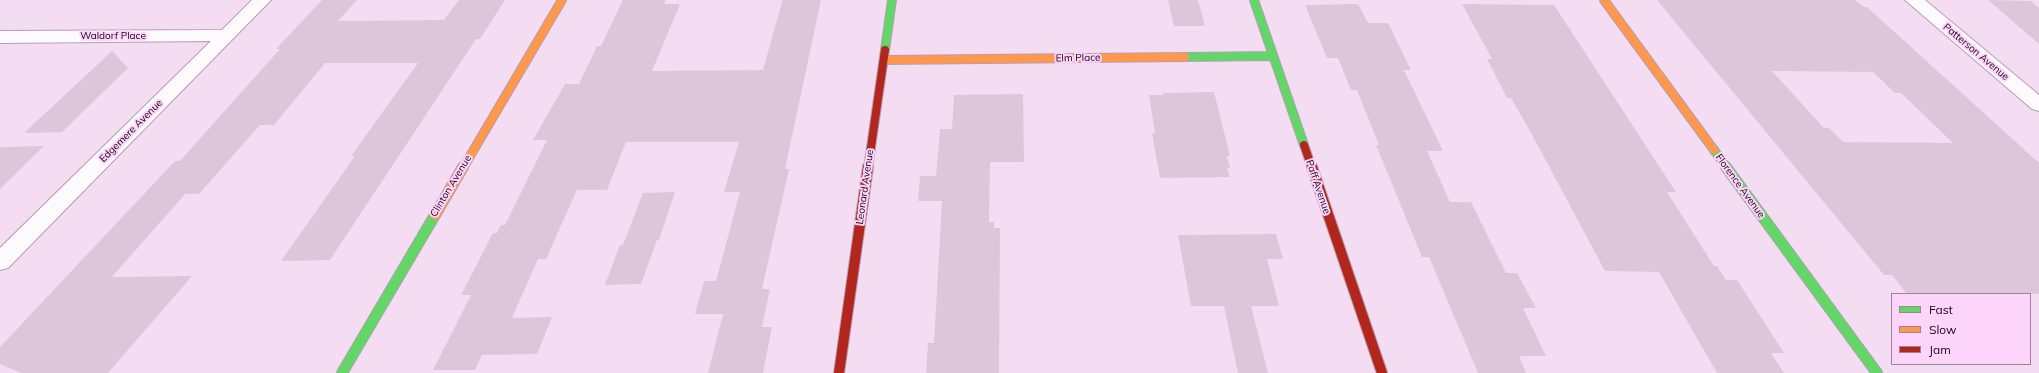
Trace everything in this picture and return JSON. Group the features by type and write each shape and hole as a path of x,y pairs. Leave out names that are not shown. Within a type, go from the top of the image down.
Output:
{"street":[{"name":"Edgemere Avenue","path":"0,262 262,0"},
{"name":"Clinton Avenue","path":"342,373 562,0"},
{"name":"Leonard Avenue","path":"838,373 892,0"},
{"name":"Paff Avenue","path":"1254,0 1382,373"},
{"name":"Florence Avenue","path":"1604,0 1877,373"},
{"name":"Patterson Avenue","path":"1914,0 2039,105"},
{"name":"Waldorf Place","path":"0,37 227,35"},
{"name":"Elm Place","path":"884,60 1273,56"}],"building":[{"path":"322,0 357,0 338,21 444,20 459,0 505,0 480,39 476,39 330,260 281,261 355,156 351,156 418,63 325,63 274,125 260,125 199,194 185,194 112,277 192,276 108,373 21,373 0,364 0,347 175,161 180,161 280,49 276,49"},
{"path":"623,0 666,0 664,4 680,4 652,71 763,70 783,0 821,0 785,169 789,169 762,289 770,289 762,327 772,327 763,373 708,373 723,314 695,314 704,281 716,281 740,192 724,192 739,142 626,142 607,190 577,190 546,259 538,259 512,318 552,317 537,354 482,355 475,370 433,370 471,295 461,295 493,233 497,233 501,225 505,225 547,140 533,140 565,84 579,84 597,46 601,46"},
{"path":"1168,0 1198,0 1205,26 1174,26"},
{"path":"1657,0 1855,0 1864,7 1867,7 2039,163 2039,294 1906,293 1892,275 1884,275","holes":["1772,71 1873,72 1895,93 1901,93 1953,143 1843,142 1829,128 1824,128"]},
{"path":"1988,0 2031,1 2039,8 2039,44"},
{"path":"1358,4 1368,23 1388,23 1411,70 1404,70 1443,151 1427,151 1450,202 1471,202 1506,273 1517,273 1536,308 1523,308 1546,356 1519,356 1526,373 1478,373 1429,257 1422,257 1376,145 1379,145 1357,90 1351,90 1338,58 1327,58 1305,5"},
{"path":"1462,4 1554,5 1676,192 1667,192 1714,266 1717,266 1726,280 1737,280 1784,353 1771,353 1784,373 1717,373 1659,272 1605,271 1530,131 1511,98 1507,98 1487,59 1492,59"},
{"path":"112,51 128,68 62,132 24,133"},
{"path":"1214,92 1230,156 1227,156 1230,168 1227,168 1230,177 1160,178 1152,133 1155,133 1149,95 1163,95 1163,93"},
{"path":"1023,94 1024,162 990,162 989,222 994,222 994,228 1000,228 999,373 926,373 928,343 934,343 942,201 918,201 920,176 936,176 940,129 952,129 954,95"},
{"path":"44,146 0,189 0,147"},
{"path":"675,192 659,240 657,240 641,284 605,285 620,245 623,245 643,193"},
{"path":"1276,234 1283,259 1267,259 1279,306 1251,306 1268,373 1238,373 1224,306 1191,306 1178,235"}],"traffic: fast":[{"path":"885,50 892,0"},
{"path":"1254,0 1304,145"},
{"path":"1185,57 1273,56"},
{"path":"1714,150 1877,373"},
{"path":"342,373 435,215"}],"traffic: slow":[{"path":"435,215 562,0"},
{"path":"1604,0 1714,150"},
{"path":"884,60 1185,57"}],"traffic: jam":[{"path":"839,373 885,50"},
{"path":"1304,145 1382,373"}]}
